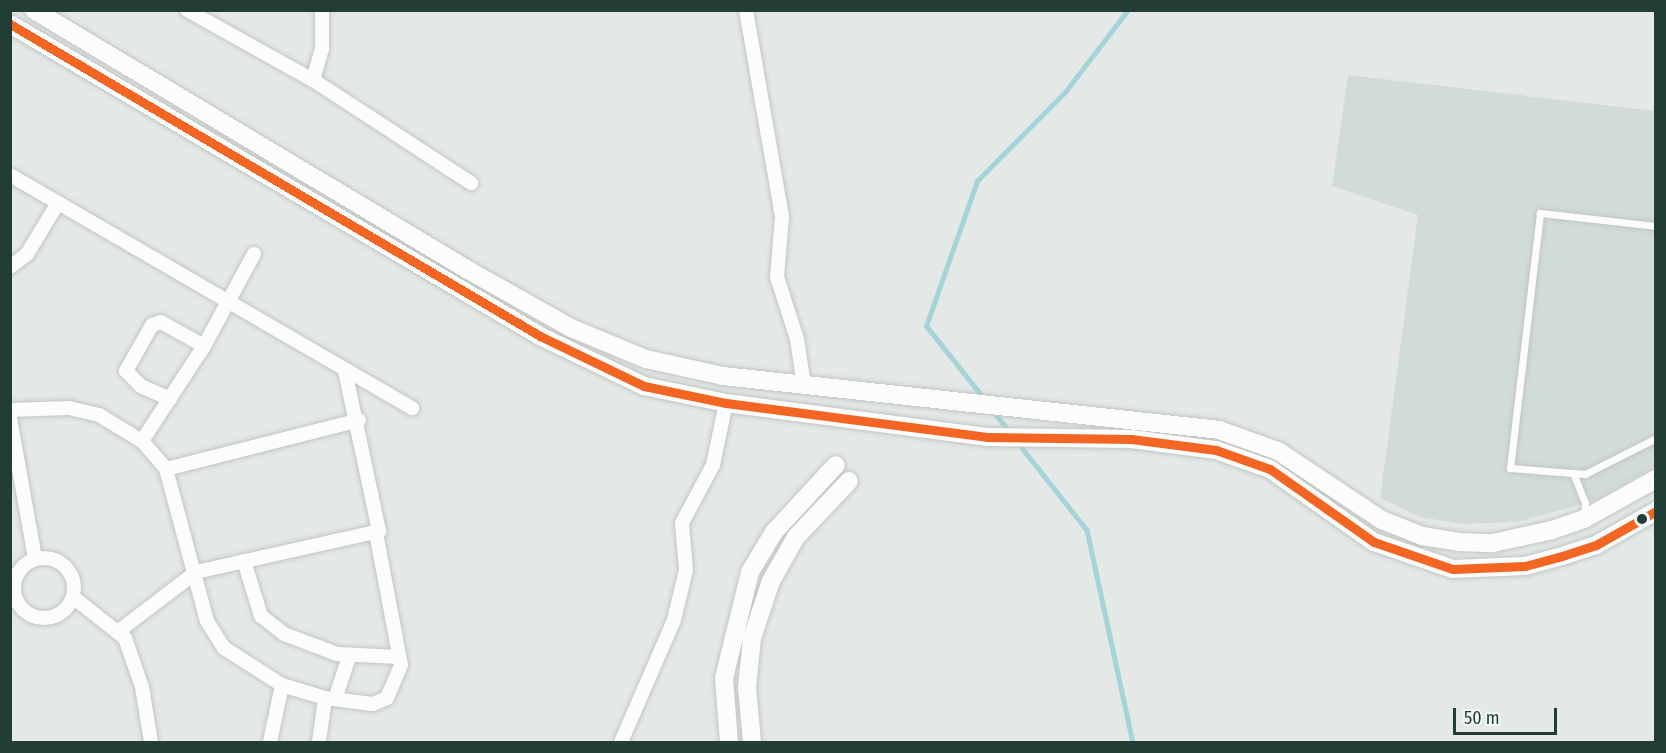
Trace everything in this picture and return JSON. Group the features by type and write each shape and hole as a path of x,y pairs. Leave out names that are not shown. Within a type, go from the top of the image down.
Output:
{"street":[{"path":"34,10 149,81 468,270 571,328 646,359 804,386 1025,412 1132,416 1219,430 1278,451 1392,524 1458,542 1493,543 1584,519 1656,479"},
{"path":"187,10 313,80 471,183"},
{"path":"313,80 322,48 322,10"},
{"path":"746,10 782,217 777,277 797,339 804,386"},
{"path":"10,24 604,372 726,403 987,437 1046,441 1131,439 1216,450 1270,469 1374,542 1416,561 1492,569 1596,545 1656,511"},
{"path":"136,99 149,81"},
{"path":"10,175 412,408"},
{"path":"10,267 27,254 58,203"},
{"path":"142,441 204,346 254,254"},
{"path":"170,399 141,386 126,371 152,325 161,322 204,346"},
{"path":"10,410 69,408 99,415 142,441 166,469 196,572 207,621 224,648 282,684 330,699 373,704 387,698 399,657 376,534 381,526 359,420 345,371"},
{"path":"621,742 674,620 686,570 682,523 713,465 726,403"},
{"path":"10,418 35,558"},
{"path":"166,469 359,420"},
{"path":"729,742 724,678 750,572 774,532 836,465"},
{"path":"752,742 747,687 752,638 771,581 796,537 849,481"},
{"path":"1333,513 1346,496"},
{"path":"120,630 196,572 376,534"},
{"path":"35,558 66,566 73,597 67,608 46,618 17,612 15,581 35,558"},
{"path":"244,561 261,616 284,634 350,654 399,657"},
{"path":"73,597 120,630 142,687 151,742"},
{"path":"319,742 330,699 350,654"},
{"path":"270,742 282,684"}],"lane":[{"path":"1656,226 1540,213 1510,468 1585,474 1656,438"},
{"path":"1573,473 1586,502 1584,519"}],"shaded area":[{"path":"1348,75 1655,111 1655,466 1597,500 1517,522 1463,524 1420,517 1380,498 1418,215 1332,186"}],"waterway":[{"path":"984,399 926,326 977,181 1065,92 1128,10"},
{"path":"993,411 1010,432"},
{"path":"1019,444 1087,530 1133,742"}],"transit line":[{"path":"10,24 540,336 644,386 726,403 987,437 1131,439 1216,450 1270,469 1374,542 1453,569 1525,566 1562,556 1596,545 1656,511"}]}
